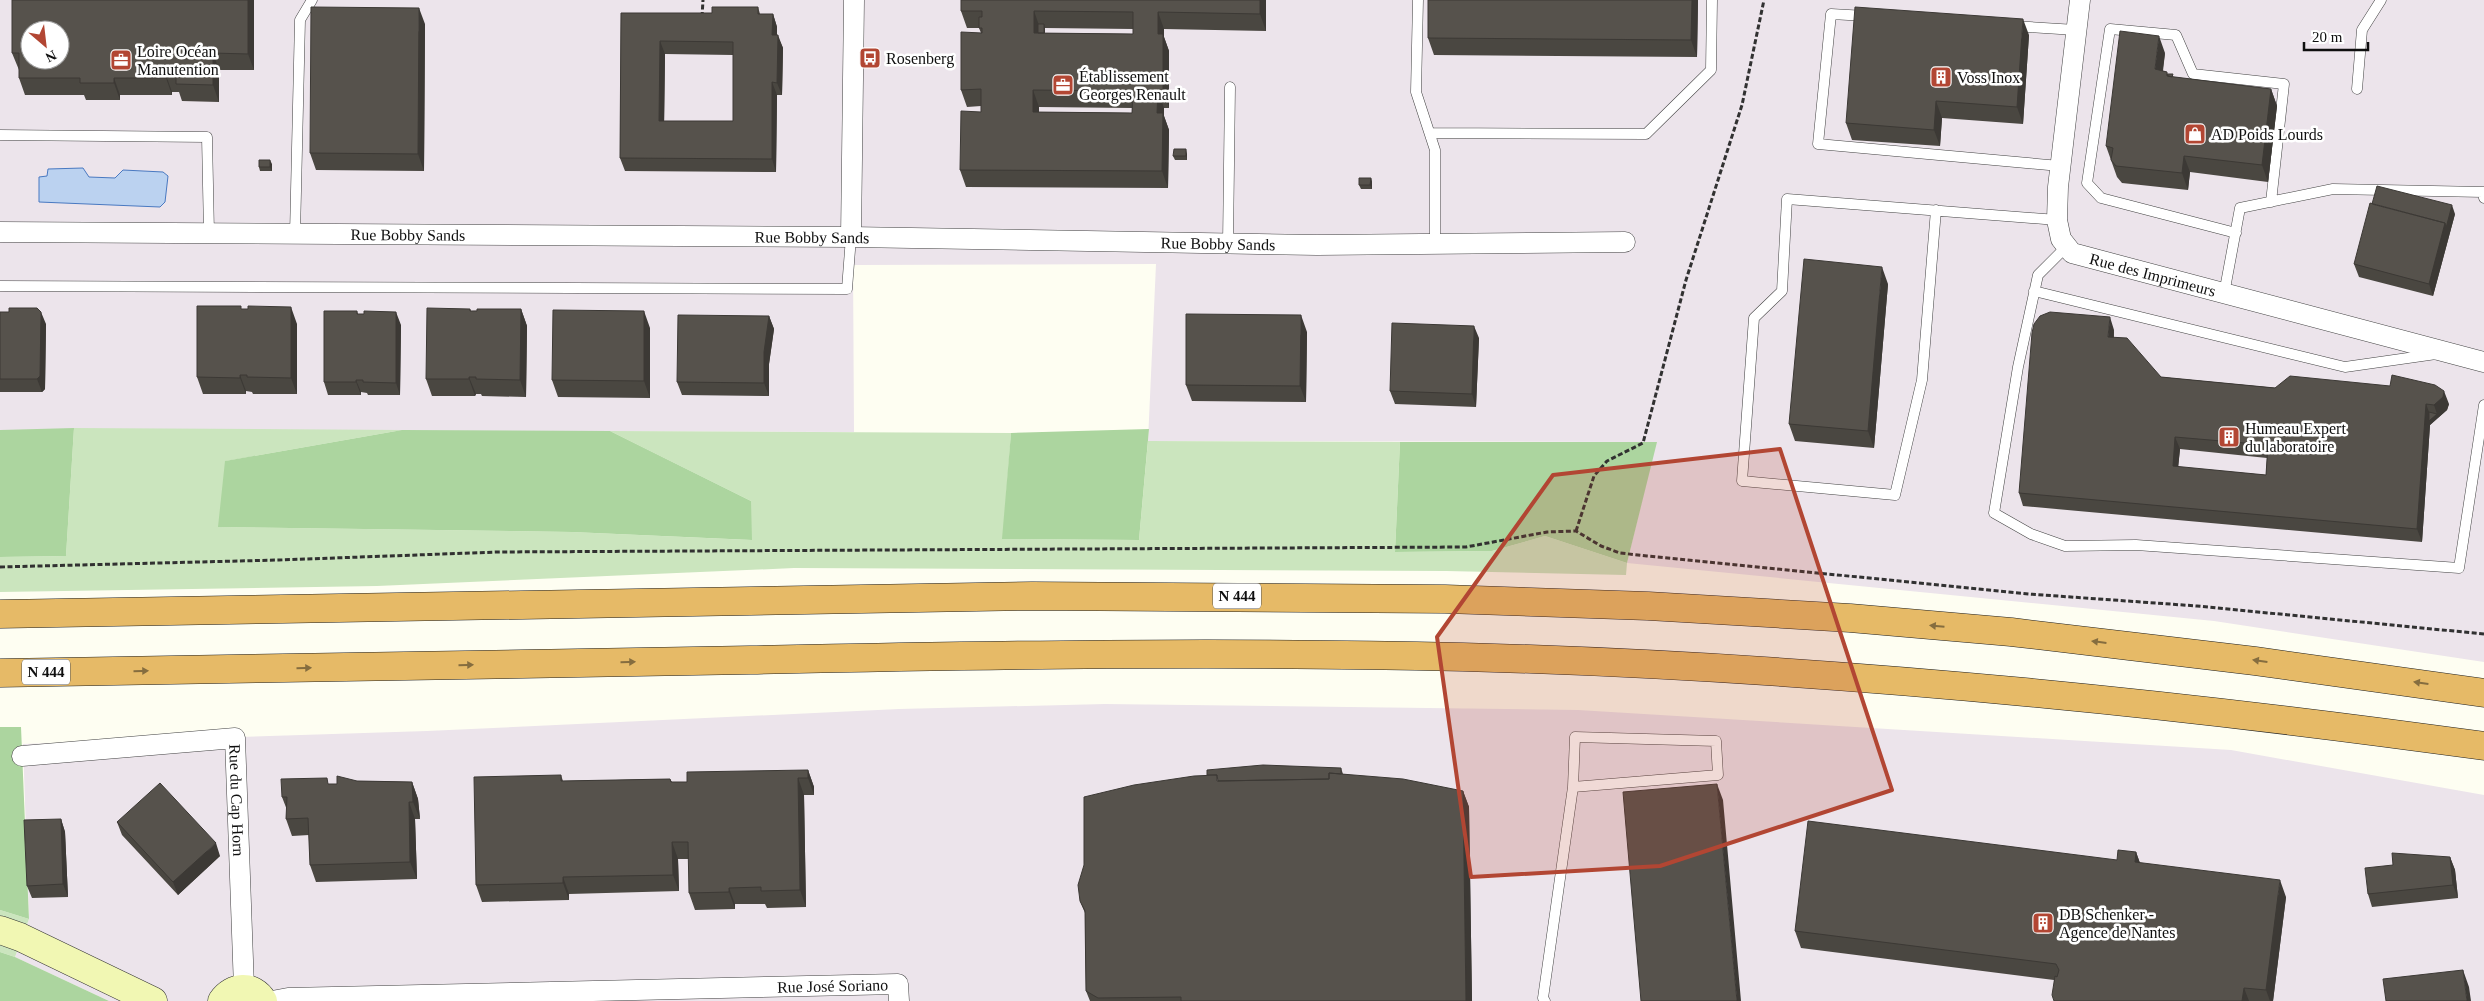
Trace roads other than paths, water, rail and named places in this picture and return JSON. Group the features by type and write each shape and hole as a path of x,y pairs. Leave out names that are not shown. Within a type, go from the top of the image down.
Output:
{"highway":[{"name":"N 444","path":"0,614 1032,596 1454,599 1667,607 1850,618 2011,632 2246,660 2484,693"},
{"name":"N 444","path":"0,673 1095,655 1467,657 1759,670 1989,688 2209,710 2484,746"}],"street":[{"path":"851,238 854,0"},
{"path":"2066,246 2057,220 2060,166 2080,0"},
{"name":"Rue Bobby Sands","path":"0,232 851,238 1228,243 1435,244 1625,242"},
{"name":"Rue des Imprimeurs","path":"2066,246 2072,253 2088,259 2484,362"},
{"name":"Rue du Cap Horn","path":"22,756 235,738 243,997"},
{"path":"0,930 20,937 153,1001"},
{"name":"Rue José Soriano","path":"272,1001 288,998 898,984 898,1001"}],"lane":[{"path":"295,234 300,20 312,0"},
{"path":"1418,0 1416,92 1435,150 1435,244"},
{"path":"1430,133 1646,134 1712,70 1712,0"},
{"path":"2357,89 2362,30 2381,0"},
{"path":"1879,17 1831,14 1818,144 2060,166"},
{"path":"2003,25 2076,30"},
{"path":"2236,234 2100,198 2087,183 2110,29 2176,35 2193,74 2284,84 2271,202"},
{"path":"1228,243 1230,87"},
{"path":"0,135 208,137 209,233"},
{"path":"2224,294 2240,208 2333,189 2483,192 2484,198"},
{"path":"1936,210 1922,380 1895,495 1742,481 1754,318 1782,291 1787,199 1936,210 2057,220"},
{"path":"0,286 846,289 851,238"},
{"path":"2066,246 2038,275 2018,366 1994,513 2032,534 2065,546 2136,545 2459,568 2484,405"},
{"path":"2034,292 2346,367 2448,353"},
{"path":"1545,1001 1543,998 1573,787 1575,737 1716,741 1718,775 1573,787"}],"water":[{"path":"83,168 89,177 115,178 123,170 163,172 168,176 165,202 160,207 39,202 39,177 47,176 48,169"}],"place":[{"name":"Rosenberg","path":"870,58"},
{"name":"Loire Océan Manutention","path":"121,60"},
{"name":"Voss Inox","path":"1941,77"},
{"name":"Établissement Georges Renault","path":"1063,85"},
{"name":"AD Poids Lourds","path":"2195,134"},
{"name":"Humeau Expert du laboratoire","path":"2229,437"},
{"name":"DB Schenker - Agence de Nantes","path":"2043,923"}]}
